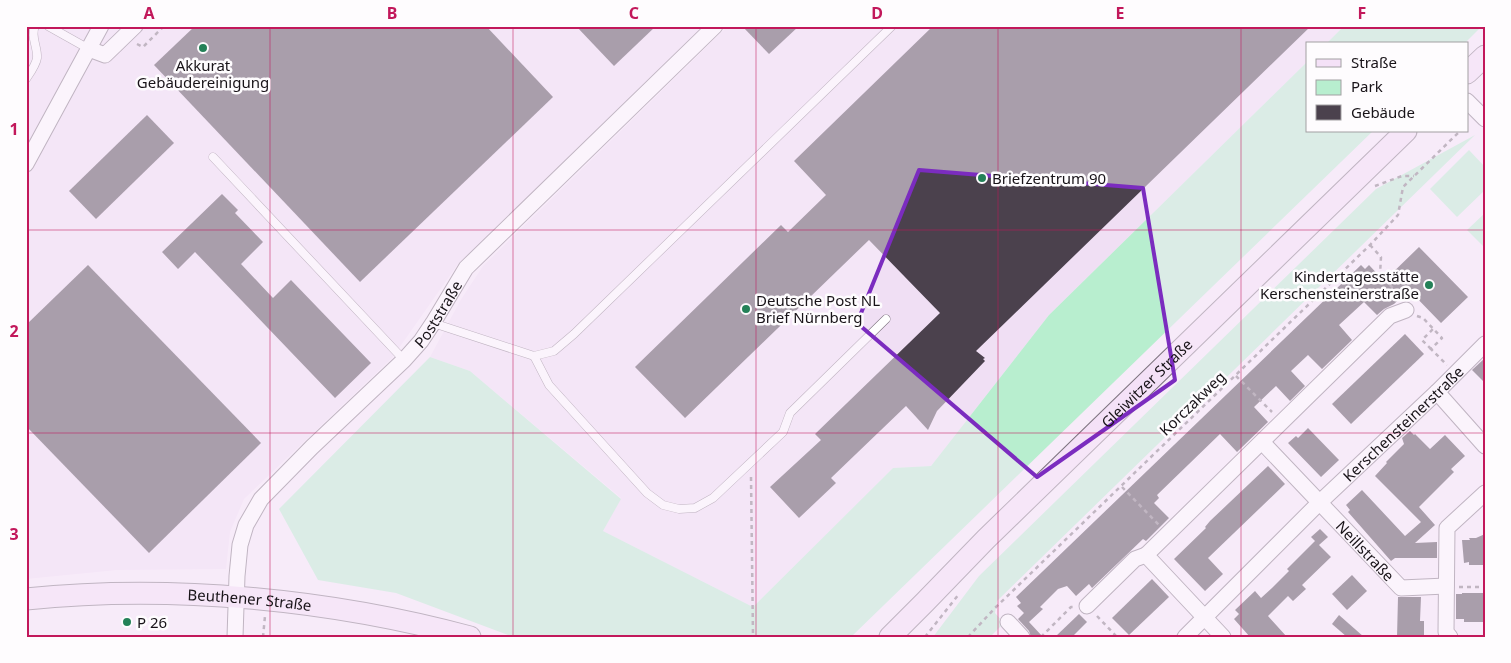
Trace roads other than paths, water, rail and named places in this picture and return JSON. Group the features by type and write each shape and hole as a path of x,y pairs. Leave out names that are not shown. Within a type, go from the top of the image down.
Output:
{"main road":[{"path":"1468,72 1485,56"},
{"name":"Gleiwitzer Straße","path":"890,637 992,532 1405,132"},
{"name":"Beuthener Straße","path":"26,599 111,594 183,594 237,598 302,604 357,612 470,637"}],"street":[{"path":"26,164 101,26"},
{"name":"Poststraße","path":"236,637 239,557 242,534 250,516 261,499 312,447 404,360 421,341 434,323 466,268 716,26"},
{"path":"89,49 105,55 131,30"},
{"path":"1468,102 1485,119"},
{"path":"1087,606 1135,559 1146,555 1390,316 1406,310"},
{"name":"Kerschensteinerstraße","path":"1185,637 1319,503 1485,344"},
{"path":"1437,392 1485,446"},
{"path":"1262,442 1319,503"},
{"path":"1450,637 1446,632 1447,528 1485,493"},
{"name":"Neillstraße","path":"1319,503 1401,588 1446,586"},
{"path":"1146,555 1223,637"},
{"path":"1008,622 1022,637"}],"lane":[{"path":"26,79 37,59 33,37 35,26"},
{"path":"48,26 89,49"},
{"path":"434,323 534,356 554,351 574,334 892,26"},
{"path":"213,156 404,360"},
{"path":"534,356 550,385 646,493 663,505 679,509 696,508 713,498 783,432 790,413 886,319"}],"place":[{"name":"Akkurat Gebäudereinigung","path":"203,48"},
{"name":"Briefzentrum 90","path":"982,178"},
{"name":"Kindertagesstätte Kerschensteinerstraße","path":"1429,285"},
{"name":"Deutsche Post NL Brief Nürnberg","path":"746,309"},
{"name":"P 26","path":"127,622"}]}
